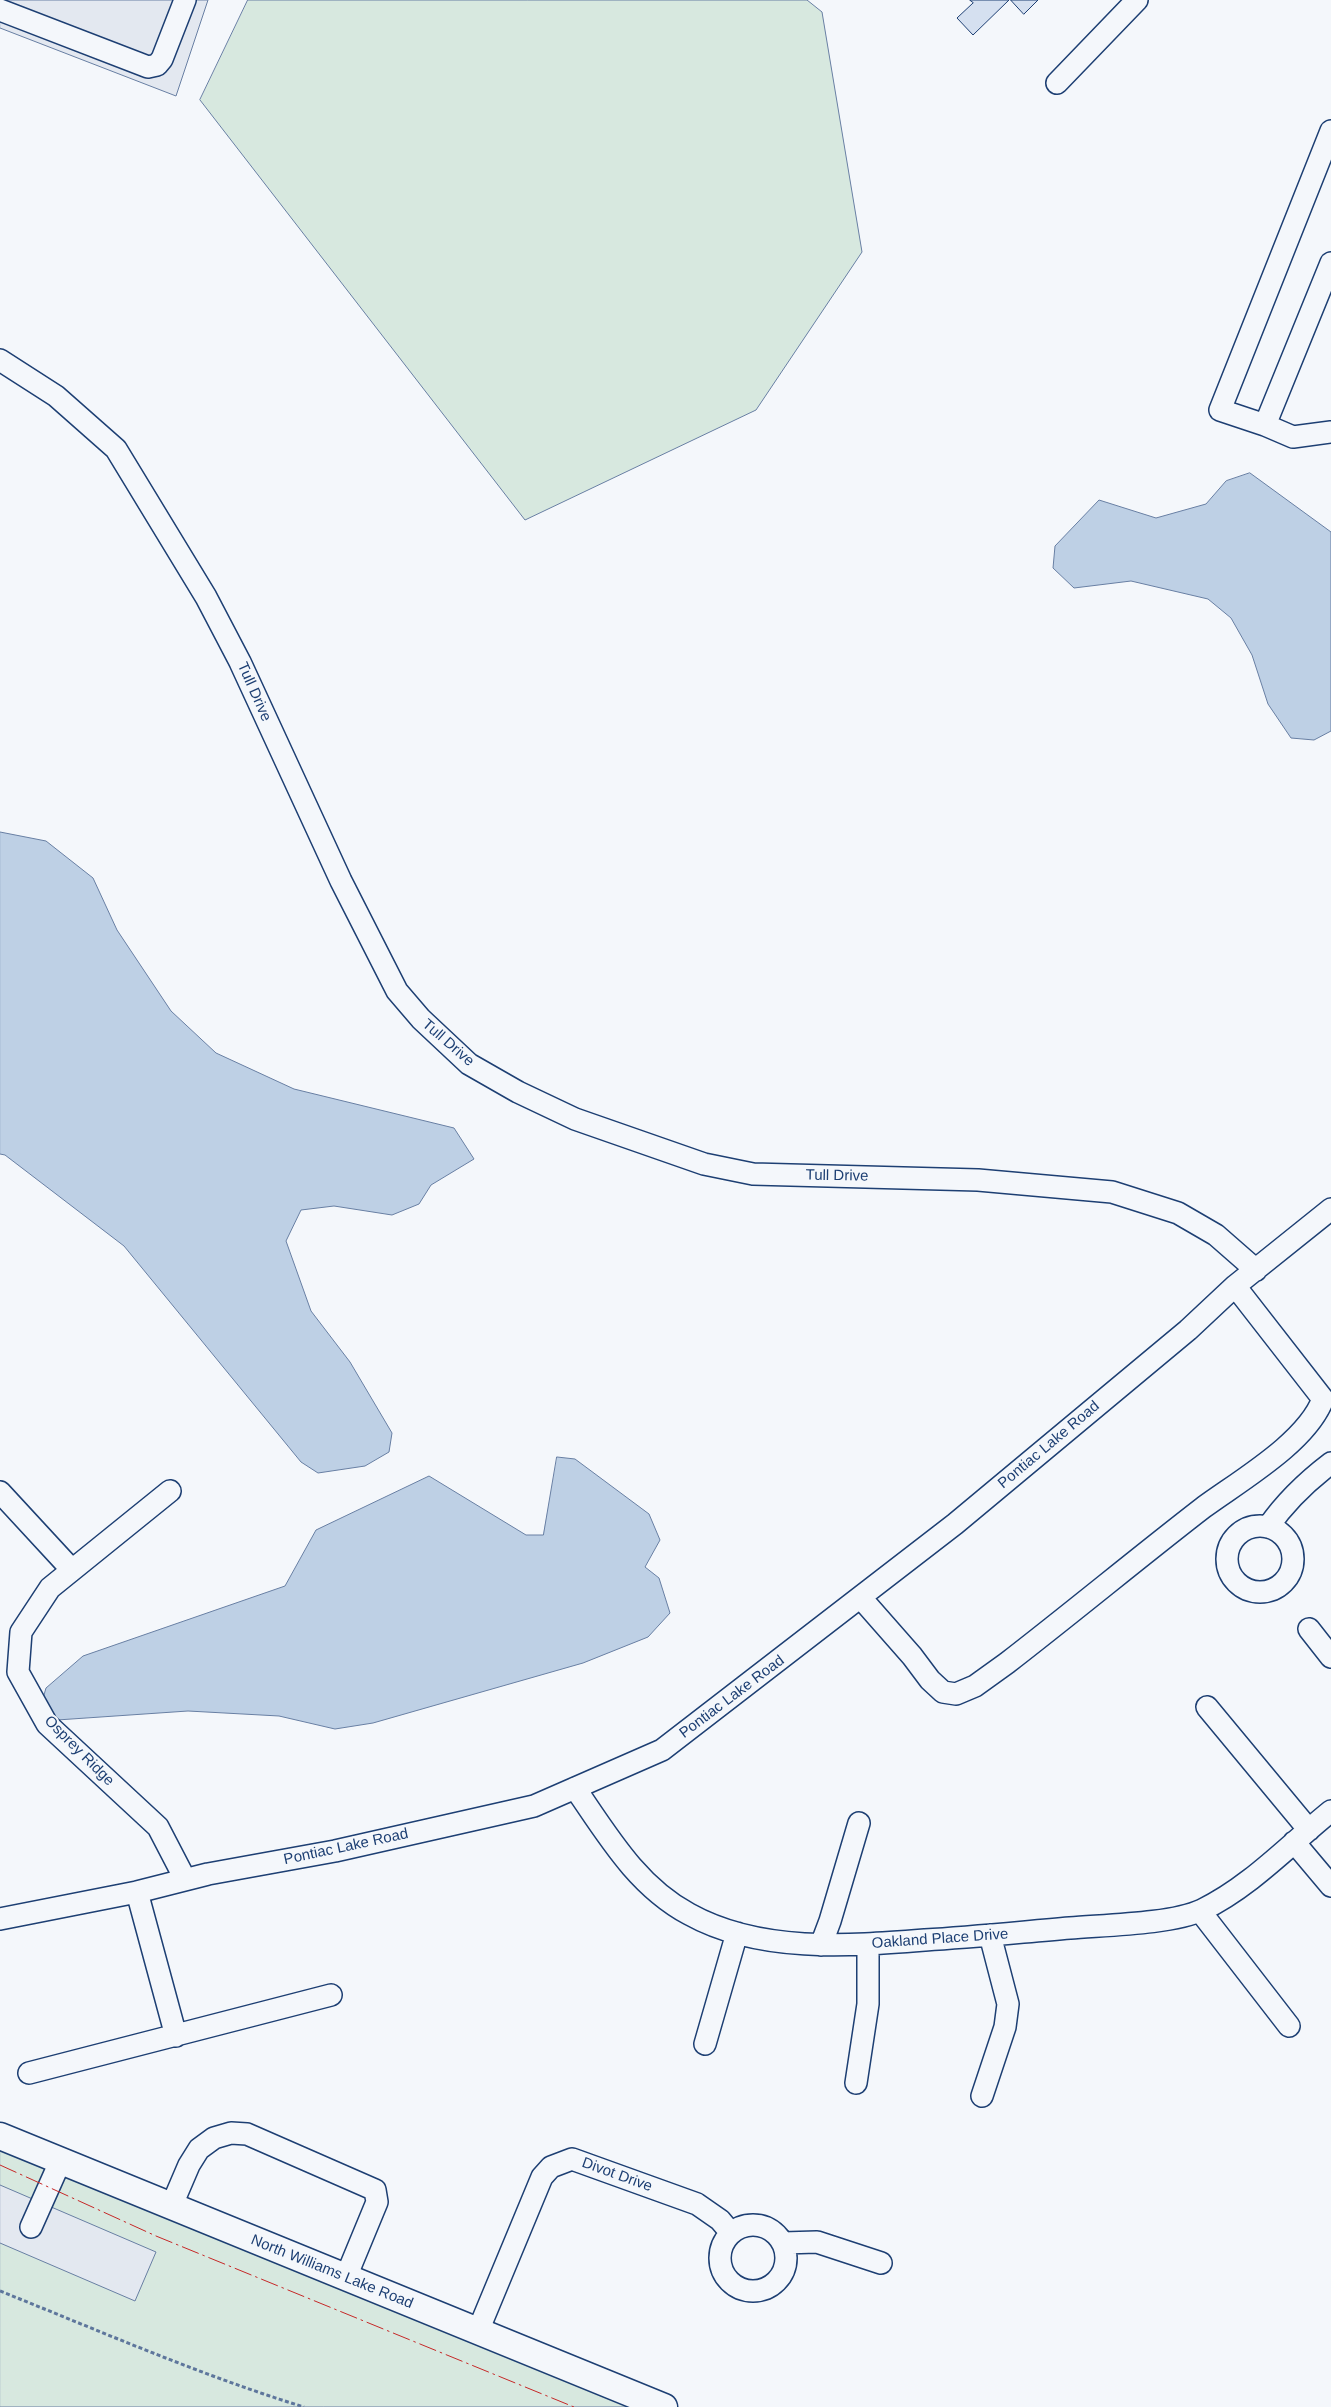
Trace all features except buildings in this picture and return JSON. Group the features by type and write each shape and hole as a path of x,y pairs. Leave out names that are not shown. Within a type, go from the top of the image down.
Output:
{"main road":[{"name":"North Williams Lake Road","path":"0,2136 664,2407"}],"street":[{"path":"0,10 148,67 157,65 162,59 185,0"},
{"path":"1057,83 1137,0"},
{"path":"1331,131 1220,410 1265,425 1293,437 1331,432"},
{"path":"1265,425 1331,263"},
{"name":"Tull Drive","path":"0,360 56,396 116,448 206,597 240,662 341,881 397,991 421,1019 469,1064 518,1092 575,1119 704,1164 753,1174 978,1180 1112,1192 1178,1213 1216,1235 1256,1270"},
{"name":"Pontiac Lake Road","path":"0,1920 138,1892 185,1880 335,1851 534,1806 662,1750 955,1524 1188,1330 1235,1286 1331,1209"},
{"path":"861,1598 912,1656 930,1680 943,1692 956,1694 975,1686 1263,1464 1308,1425 1327,1396 1235,1286"},
{"path":"1268,1527 1283,1505 1307,1481 1331,1462"},
{"name":"Osprey Ridge","path":"170,1491 50,1588 21,1632 18,1672 47,1724 158,1827 185,1880"},
{"path":"0,1492 72,1570"},
{"path":"1309,1629 1331,1657"},
{"path":"1207,1707 1301,1836 1331,1886"},
{"name":"Oakland Place Drive","path":"576,1788 628,1865 660,1897 690,1915 737,1933 766,1940 821,1944 868,1944 990,1935 1149,1921 1189,1915 1218,1901 1250,1878 1331,1811"},
{"path":"821,1944 830,1921 859,1823"},
{"path":"138,1892 176,2036"},
{"path":"1200,1911 1289,2026"},
{"path":"705,2044 737,1933"},
{"path":"982,2096 1005,2027 1008,2004 990,1935"},
{"path":"856,2083 868,2004 868,1944"},
{"path":"29,2073 331,1995"},
{"path":"171,2207 193,2157 206,2143 222,2135 247,2134 375,2190 377,2202 346,2277"},
{"name":"Divot Drive","path":"478,2331 542,2177 551,2167 565,2161 572,2159 697,2204 714,2215 731,2233"},
{"path":"31,2228 60,2162"},
{"path":"755,2224 766,2227 776,2233 783,2243 786,2254 786,2266 781,2276 773,2284 762,2290 751,2291 740,2288 731,2282 724,2272 720,2261 721,2250 731,2233 744,2226 755,2224"},
{"path":"783,2243 817,2242 881,2263"}],"path":[{"path":"0,2291 265,2395 304,2407"}],"shaded area":[{"path":"0,0 208,0 176,96 0,28"},
{"path":"248,0 807,0 822,12 862,252 756,410 525,520 200,100"},
{"path":"0,2144 647,2407 0,2407"},
{"path":"0,2185 156,2252 135,2301 0,2243"}],"water":[{"path":"1250,473 1331,532 1331,731 1314,740 1291,738 1268,704 1252,655 1231,618 1208,599 1131,581 1074,588 1053,568 1055,546 1099,500 1156,518 1206,504 1226,481"},
{"path":"0,832 46,841 93,878 117,930 171,1011 216,1053 294,1089 454,1128 474,1159 431,1185 419,1204 392,1215 334,1206 301,1210 286,1241 311,1311 350,1362 392,1433 389,1452 365,1466 318,1473 301,1462 124,1246 5,1155 0,1154"},
{"path":"557,1457 575,1459 649,1514 660,1540 645,1567 659,1578 670,1613 648,1637 583,1663 373,1723 335,1729 279,1716 188,1711 57,1720 41,1705 46,1688 83,1656 285,1586 316,1530 429,1476 526,1535 543,1535"}],"power":[{"path":"0,2165 156,2236 574,2407"}]}
